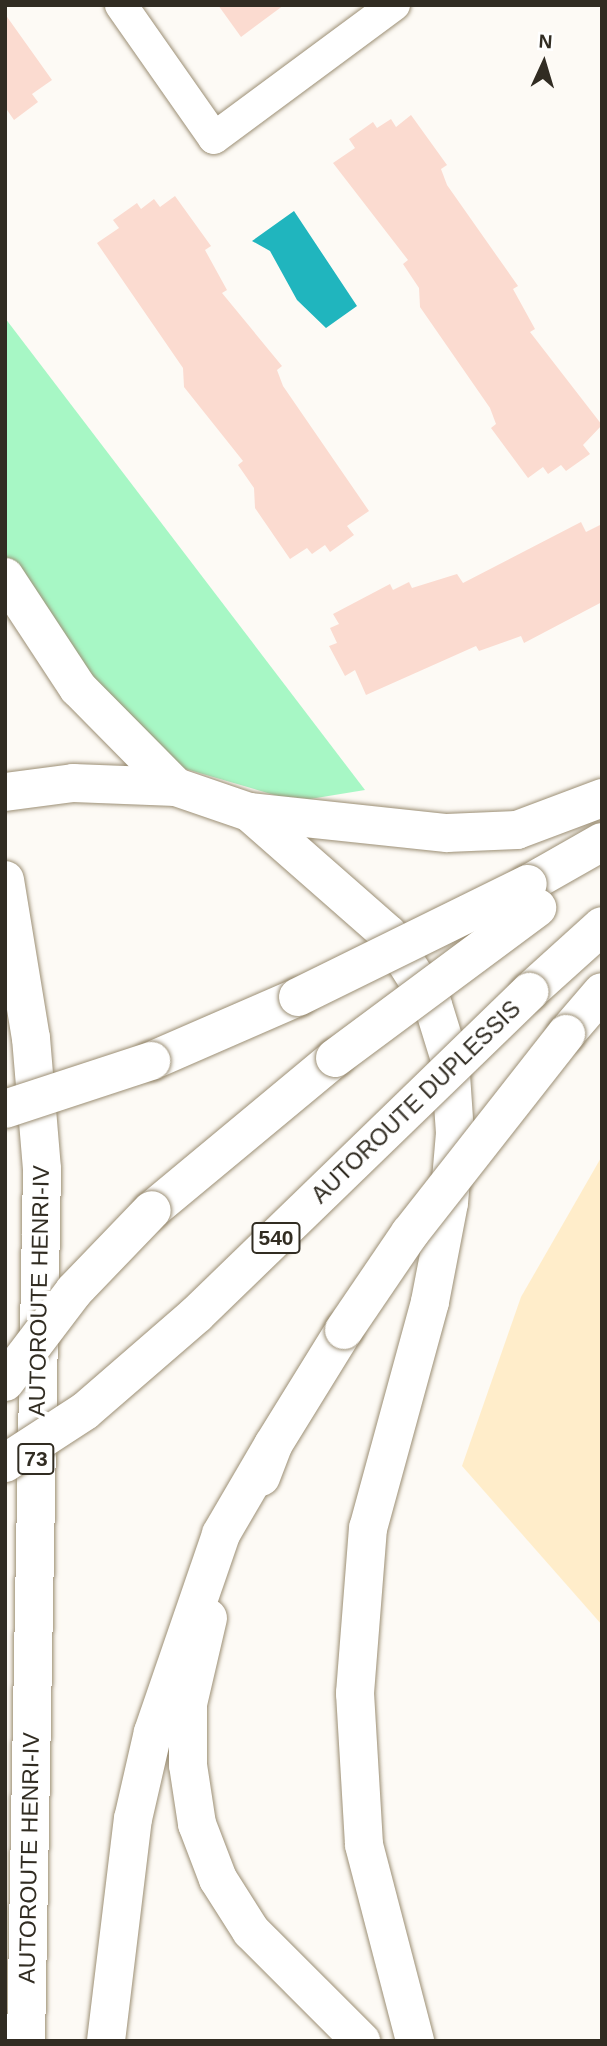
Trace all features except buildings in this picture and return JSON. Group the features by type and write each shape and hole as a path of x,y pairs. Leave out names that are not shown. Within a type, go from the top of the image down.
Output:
{"highway":[{"path":"5,577 78,688 176,788"},
{"path":"5,792 73,783 176,788 249,813 478,834 530,826 602,798"},
{"path":"249,813 388,934 433,1004 450,1060 455,1133 449,1203 430,1302 368,1528 355,1693 364,1845 415,2041"},
{"path":"5,1382 74,1291 152,1210 532,896 602,842"},
{"path":"5,1110 151,1061 532,896 602,862"},
{"name":"AUTOROUTE HENRI-IV","path":"5,880 31,1038 42,1170 26,2041"},
{"name":"AUTOROUTE DUPLESSIS","path":"5,1463 85,1411 188,1322 529,992 602,926"},
{"path":"106,2041 133,1819 153,1732 221,1534 344,1329 410,1233 602,992"},
{"path":"273,1445 201,1636 188,1704 188,1765 197,1824 218,1879 251,1931 361,2041"}],"street":[{"path":"121,5 214,138 394,5"}],"shaded area":[{"path":"602,1156 602,1625 462,1466 521,1297"}],"green space":[{"path":"5,318 365,790 310,799 278,796 148,758 5,577"}],"water":[{"path":"294,211 357,306 326,328 297,300 270,251 252,241"}]}
